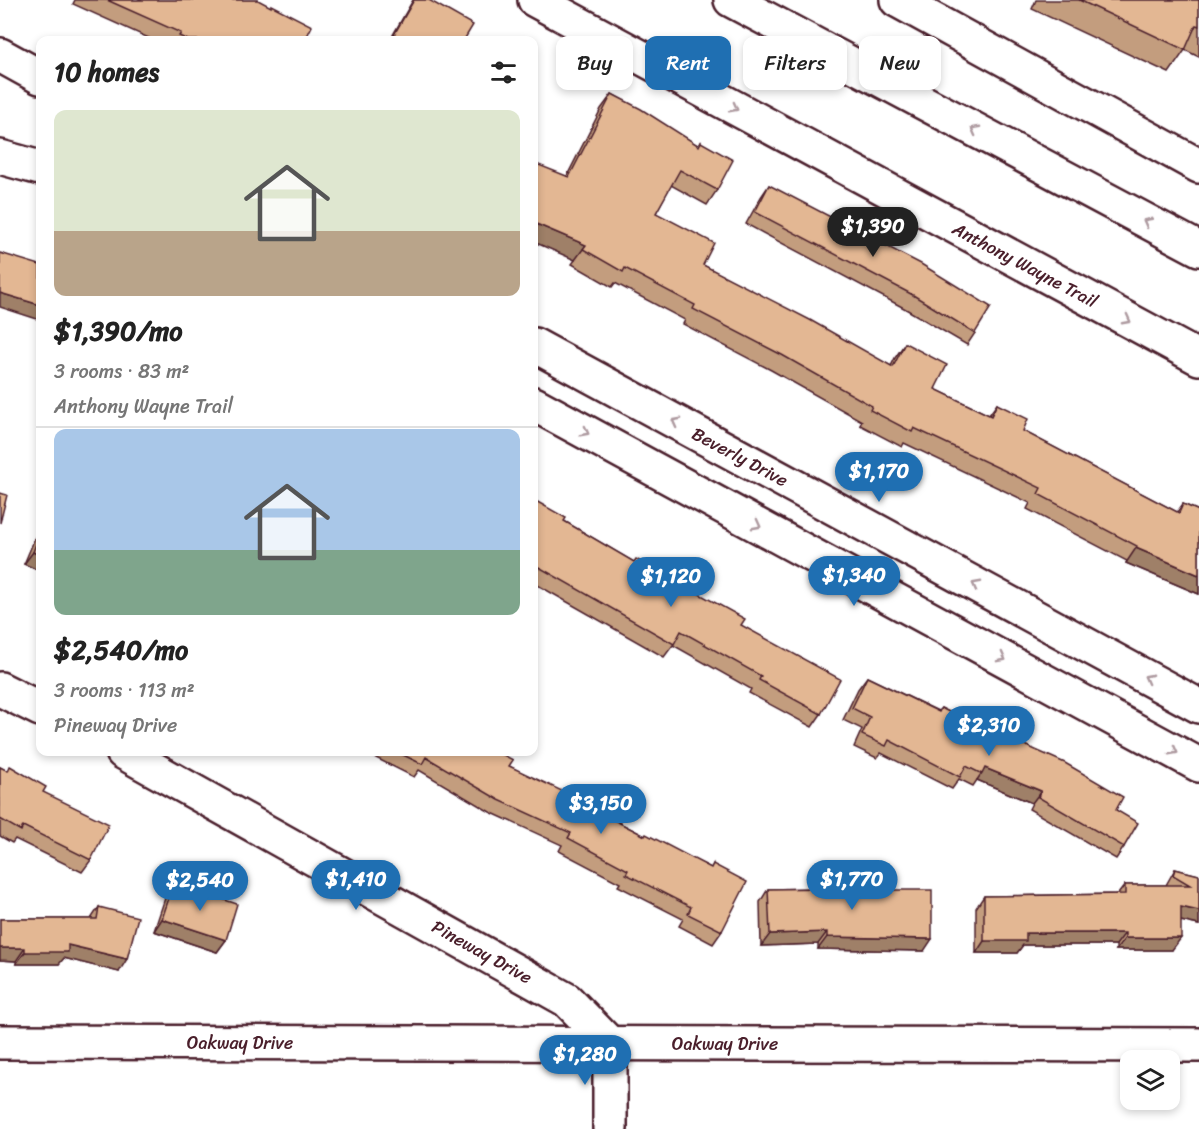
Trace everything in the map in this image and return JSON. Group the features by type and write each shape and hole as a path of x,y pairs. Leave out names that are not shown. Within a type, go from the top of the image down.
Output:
{"main road":[{"name":"Anthony Wayne Trail","path":"535,0 1199,358"},
{"path":"731,0 1199,249"},
{"path":"897,0 1199,165"},
{"path":"0,55 36,75"},
{"path":"0,157 36,167"},
{"name":"Beverly Drive","path":"538,347 1199,706"},
{"path":"538,406 1199,765"},
{"path":"0,689 36,707"},
{"name":"Pineway Drive","path":"130,756 567,1000 610,1044"},
{"name":"Oakway Drive","path":"0,1042 1199,1045"},
{"path":"610,1044 610,1129"}],"building":[{"path":"107,0 258,0 312,26 307,36 179,36 181,33"},
{"path":"414,0 429,0 473,25 466,36 393,36"},
{"path":"1079,0 1199,0 1199,26 1196,25 1185,50"},
{"path":"612,94 641,109 699,146 701,142 733,160 717,190 680,170 656,213 714,243 703,265 810,320 893,367 905,343 947,365 935,389 991,416 997,404 1028,419 1023,431 1179,513 1183,504 1199,511 1199,575 1136,548 1137,546 1038,494 1041,488 914,428 912,432 870,410 872,406 782,355 693,309 695,305 625,268 623,272 583,249 586,245 538,225 538,165 569,177"},
{"path":"769,185 921,264 991,307 975,333 913,295 755,212"},
{"path":"0,253 36,264 36,304 0,293"},
{"path":"0,493 7,495 0,523"},
{"path":"538,502 566,518 564,521 634,562 636,559 745,619 741,625 840,679 821,714 759,680 761,676 681,631 674,644 539,567 538,569"},
{"path":"867,677 939,712 941,708 1010,742 1011,739 1065,763 1123,797 1116,810 1138,823 1124,847 1038,797 1041,791 985,768 982,774 966,766 960,777 889,740 886,746 862,735 870,717 852,708"},
{"path":"405,756 506,756 513,760 509,766 562,791 561,793 645,836 646,834 711,868 713,864 747,882 722,931 688,914 691,907 626,874 628,870 568,838 571,833 499,800 426,757 422,764"},
{"path":"10,766 46,787 43,792 109,824 91,860 23,826 21,831 0,819 0,767 8,771"},
{"path":"1175,869 1199,875 1199,911 1181,907 1181,938 1125,938 1125,933 1026,933 1026,941 984,941 984,896 1125,894 1125,885 1190,885 1173,875"},
{"path":"827,876 864,876 864,890 932,890 932,939 827,937 827,932 770,934 768,889 827,888"},
{"path":"174,883 237,904 226,940 162,919"},
{"path":"99,907 138,917 127,959 68,945 68,952 25,952 25,948 0,948 0,919 97,919"}]}
